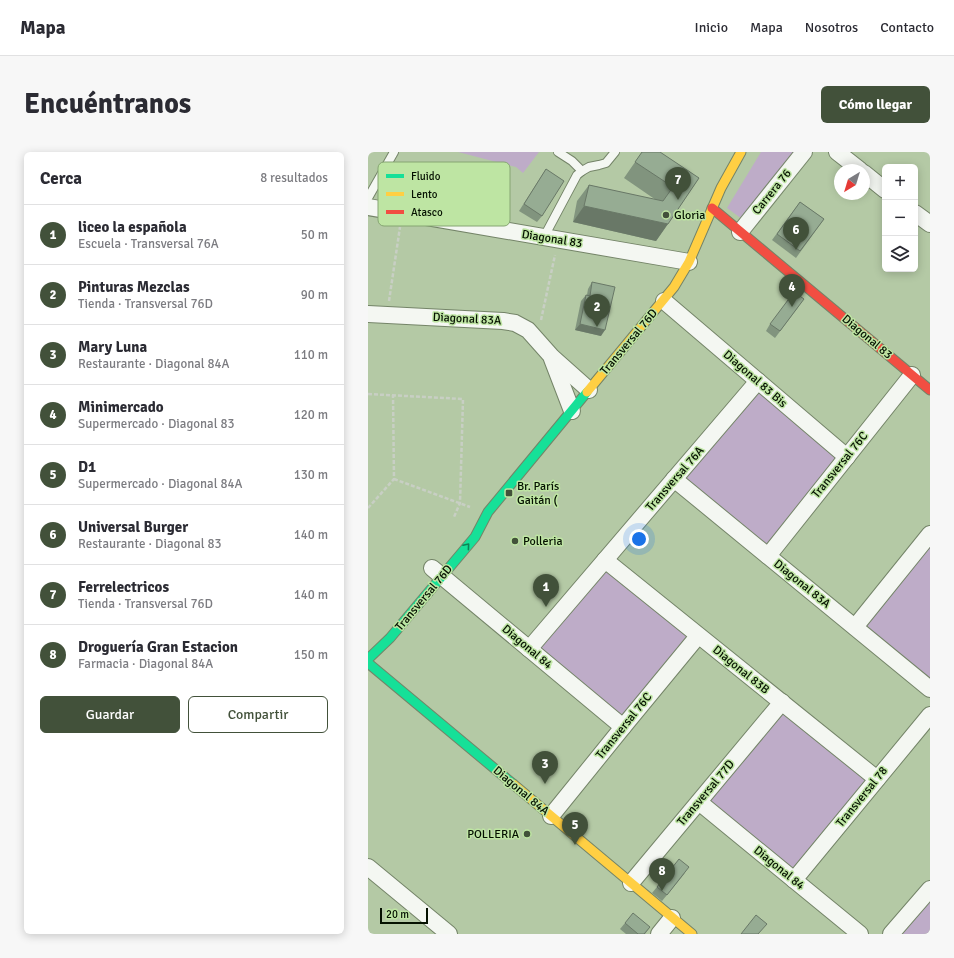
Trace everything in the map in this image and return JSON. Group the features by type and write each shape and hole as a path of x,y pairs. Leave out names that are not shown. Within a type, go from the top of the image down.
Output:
{"street":[{"name":"Transversal 76D","path":"368,658 390,638 435,570 475,537 488,512 674,287 688,262 721,188 742,152"},
{"name":"Carrera 76","path":"740,232 804,152"},
{"path":"836,152 852,164"},
{"path":"870,178 882,188"},
{"name":"Diagonal 83","path":"368,207 378,209"},
{"name":"Diagonal 83","path":"712,208 930,390"},
{"path":"918,215 930,224"},
{"name":"Diagonal 83","path":"479,226 688,262"},
{"name":"Diagonal 83 Bis","path":"664,300 847,457"},
{"name":"Diagonal 83A","path":"368,314 503,320 515,323 528,330 552,357 589,390"},
{"name":"Diagonal 83A","path":"552,357 572,411"},
{"name":"Transversal 76C","path":"768,556 912,375"},
{"name":"Transversal 76A","path":"529,649 758,381"},
{"name":"Diagonal 83A","path":"674,479 930,689"},
{"name":"Transversal 76D","path":"470,524 488,512"},
{"path":"854,627 930,534"},
{"name":"Diagonal 83B","path":"605,560 877,779"},
{"name":"Diagonal 84","path":"435,570 623,727"},
{"name":"Transversal 76D","path":"368,658 378,636"},
{"name":"Transversal 76C","path":"551,816 698,636"},
{"name":"Diagonal 84A","path":"368,663 692,934"},
{"name":"Transversal 77D","path":"631,883 782,702"},
{"name":"Transversal 78","path":"794,880 930,714"},
{"name":"Diagonal 84","path":"699,802 860,934"},
{"path":"368,866 449,934"},
{"path":"891,934 930,888"},
{"path":"659,934 672,918"}],"lane":[{"path":"388,162 394,152"},
{"path":"558,152 572,161 582,171"},
{"path":"551,238 577,175 589,167 606,162 615,152"},
{"path":"368,198 378,180"}],"path":[{"path":"387,315 400,226"},
{"path":"537,340 551,238"},
{"path":"368,394 463,400 460,503 454,517"},
{"path":"368,508 394,479 393,395"},
{"path":"394,479 488,512"}],"shaded area":[{"path":"458,152 539,152 523,173 516,167 510,165 510,162 497,162"},
{"path":"761,152 796,152 742,219 727,208"},
{"path":"758,381 847,457 768,556 674,479"},
{"path":"930,534 930,689 855,627"},
{"path":"605,560 698,636 623,727 529,649"},
{"path":"782,702 877,779 794,880 699,802"},
{"path":"930,889 930,934 891,934"}],"building":[{"path":"642,152 660,152 699,178 668,224 584,206 589,185 663,201 673,187 635,162"},
{"path":"546,169 564,181 542,216 524,204"},
{"path":"800,202 824,219 800,251 777,234"},
{"path":"592,282 615,287 605,330 580,324 586,295 590,296"},
{"path":"794,292 804,299 780,331 770,324"},
{"path":"679,859 689,867 667,895 657,887"},
{"path":"633,913 650,927 644,934 638,934 625,923"},
{"path":"756,915 767,924 758,934 741,934"}],"traffic: fast":[{"path":"368,659 390,638 475,537 488,512 587,392"},
{"path":"368,663 513,784"}],"traffic: slow":[{"path":"587,392 674,287 689,262 721,188 741,152"},
{"path":"513,784 692,934"}],"traffic: jam":[{"path":"712,208 930,390"}],"place":[{"name":"Ferrelectricos","path":"678,200"},
{"name":"Gloria","path":"666,215"},
{"name":"Universal Burger","path":"796,250"},
{"name":"Minimercado","path":"792,307"},
{"name":"Pinturas Mezclas","path":"597,327"},
{"name":"Br. París Gaitán (","path":"509,493"},
{"name":"Polleria","path":"515,541"},
{"name":"liceo la española","path":"546,607"},
{"name":"Mary Luna","path":"545,784"},
{"name":"POLLERIA","path":"527,834"},
{"name":"D1","path":"575,845"},
{"name":"Droguería Gran Estacion","path":"662,891"}]}
